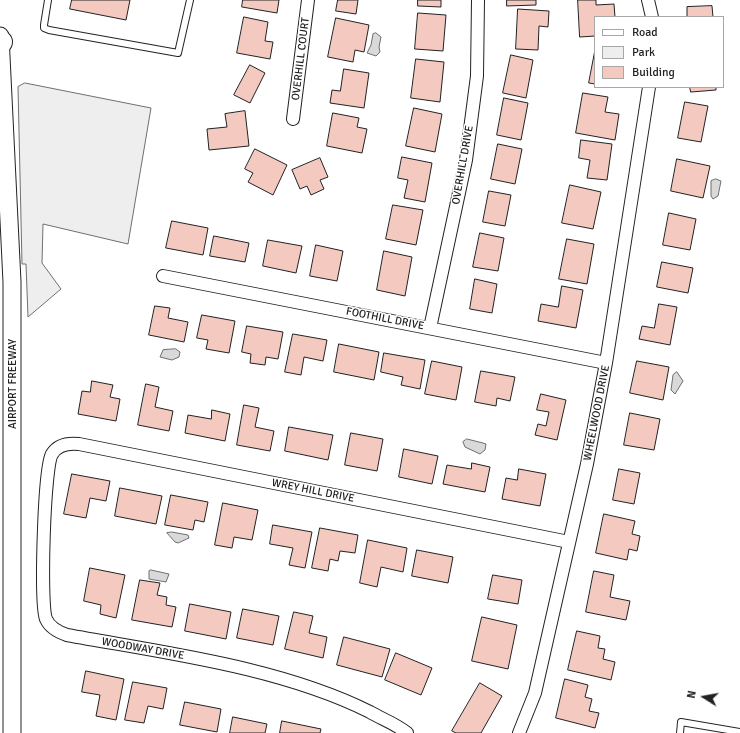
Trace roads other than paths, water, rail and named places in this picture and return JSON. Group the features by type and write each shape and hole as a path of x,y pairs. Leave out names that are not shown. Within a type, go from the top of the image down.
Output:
{"main road":[{"name":"AIRPORT FREEWAY","path":"0,40 12,282 12,733"}],"street":[{"name":"OVERHILL COURT","path":"293,118 308,0"},
{"name":"OVERHILL DRIVE","path":"430,328 466,160 477,76 478,0"},
{"path":"648,0 652,16"},
{"name":"WHEELWOOD DRIVE","path":"519,733 535,693 587,464 606,363 649,88"},
{"name":"FOOTHILL DRIVE","path":"164,276 606,363"},
{"name":"WREY HILL DRIVE","path":"58,448 72,443 79,444 569,542"},
{"name":"WOODWAY DRIVE","path":"58,448 49,460 43,556 44,612 52,627 67,635 201,660 316,690 348,701 407,733"}],"lane":[{"path":"48,0 44,28 178,52 190,0"},
{"path":"680,733 681,722 740,732"}]}
